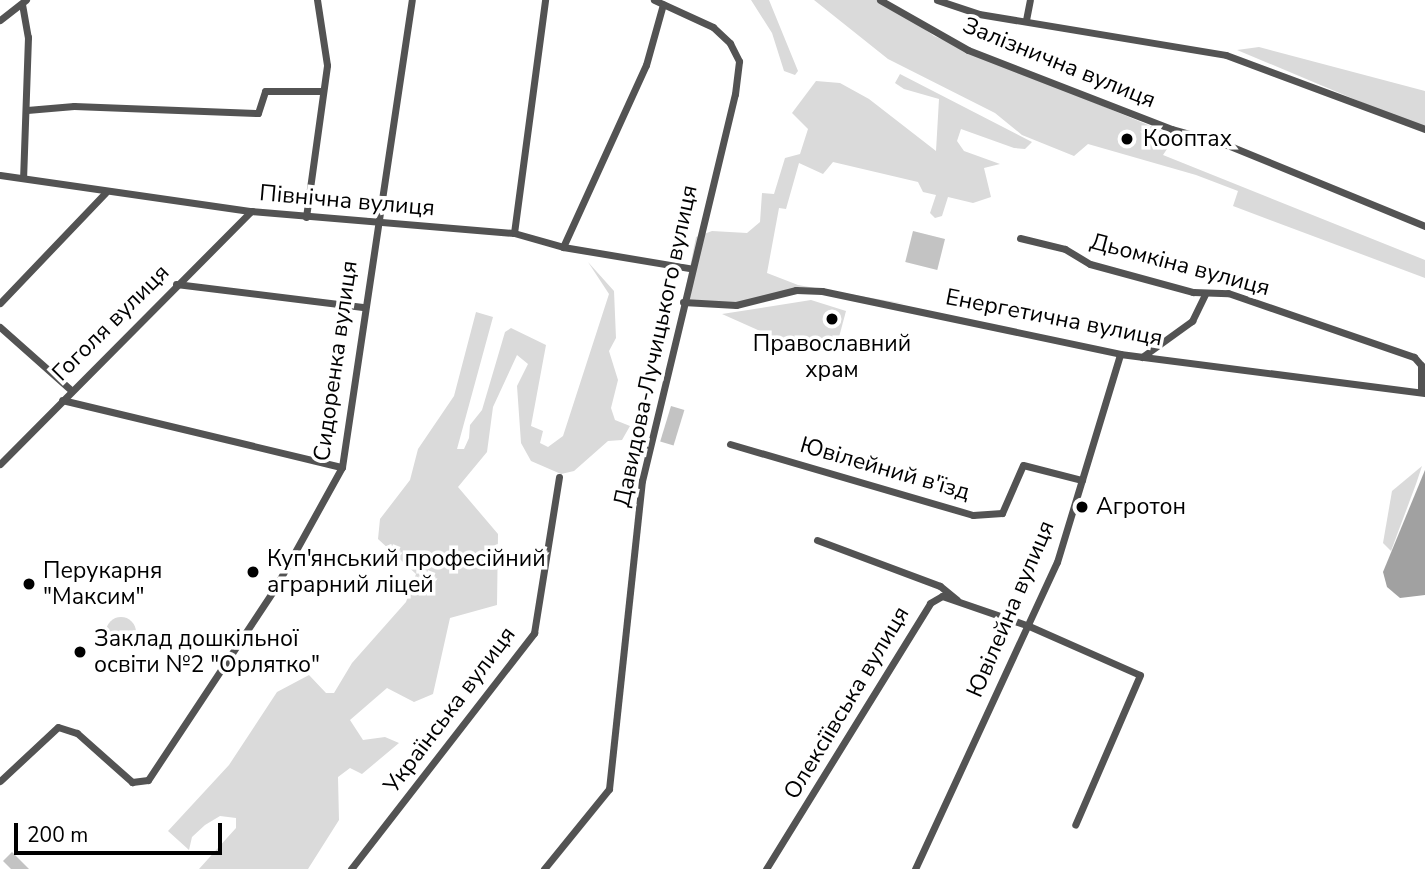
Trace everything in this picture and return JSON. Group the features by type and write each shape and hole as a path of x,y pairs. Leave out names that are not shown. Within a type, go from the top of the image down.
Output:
{"street":[{"path":"306,217 327,65 317,0"},
{"name":"Сидоренка вулиця","path":"0,781 58,727 77,733 132,782 148,780 275,588 342,467 375,225 412,0"},
{"path":"514,233 545,0"},
{"path":"563,247 646,65 663,4 654,0"},
{"name":"Залізнична вулиця","path":"880,0 968,50 1172,129 1226,144 1425,226"},
{"path":"937,0 1026,20 1226,55 1425,129"},
{"path":"1026,20 1030,0"},
{"path":"0,20 24,2"},
{"path":"23,178 27,110 24,2"},
{"name":"Давидова-Лучицького вулиця","path":"544,869 609,789 642,481 689,268 739,61 730,43 713,27 663,4"},
{"path":"27,110 74,106 248,114 258,113 265,91 323,91"},
{"name":"Північна вулиця","path":"0,175 106,192 375,225 514,233 563,247 689,268"},
{"path":"0,303 106,192"},
{"name":"Гоголя вулиця","path":"0,464 251,211"},
{"name":"Дьомкіна вулиця","path":"1020,238 1065,249 1090,264 1205,294 1228,293 1414,357 1423,366 1423,393"},
{"path":"176,284 363,307"},
{"name":"Енергетична вулиця","path":"683,302 736,305 796,290 822,291 1120,354 1423,393"},
{"path":"1142,357 1192,321 1205,294"},
{"path":"0,327 71,390"},
{"name":"Ювілейна вулиця","path":"915,869 1057,562 1120,354"},
{"path":"62,400 342,467"},
{"name":"Ювілейний в'їзд","path":"730,444 974,515 1002,513 1023,465 1082,480"},
{"name":"Українська вулиця","path":"351,869 534,633 559,477"},
{"path":"817,541 940,586 960,603"},
{"name":"Олексіївська вулиця","path":"766,869 930,604 942,596 1029,626 1140,675 1074,825"}],"shaded area":[{"path":"751,0 769,0 798,71 795,75 784,71 772,33"},
{"path":"814,0 885,0 934,36 1165,132 1169,146 1163,155 1425,260 1425,278 1233,206 1238,191 1196,175 1088,144 1074,156 1022,135 995,113 888,59"},
{"path":"1259,47 1425,91 1425,129 1237,50"},
{"path":"900,74 1032,142 1025,149 1014,148 961,129 957,141 964,151 1000,164 984,168 991,197 973,203 948,197 942,216 935,218 930,213 936,195 923,192 918,182 833,162 823,174 799,163 786,209 779,208 767,273 798,285 906,304 796,290 738,305 683,302 696,237 712,231 747,233 760,222 762,193 774,194 785,158 800,154 808,129 792,113 816,81 840,83 869,99 936,151 939,99 904,89 895,83"},
{"path":"588,262 614,291 616,338 609,351 618,380 611,408 615,420 630,426 622,440 608,441 574,471 561,474 531,461 521,443 517,386 528,364 517,355 493,407 487,452 458,487 498,534 497,605 450,618 433,694 414,702 387,688 350,720 363,740 385,737 399,743 362,774 350,768 338,777 339,820 308,869 199,869 236,828 236,818 220,816 205,825 192,837 189,850 168,831 229,765 277,692 309,675 326,693 334,693 352,663 406,602 416,574 378,539 380,519 410,480 418,449 454,396 476,312 493,317 457,449 464,449 469,438 470,425 482,410 505,332 511,328 546,345 531,426 543,431 540,443 548,447 563,436 609,294"},
{"path":"811,300 846,311 835,352 771,336 722,314"},
{"path":"1422,466 1391,551 1383,543 1392,491"},
{"path":"1425,470 1425,595 1400,598 1387,587 1383,572"},
{"path":"121,617 132,621 136,632 132,643 121,647 110,643 106,632 110,621"}],"building":[{"path":"913,231 945,239 937,270 905,262"},
{"path":"671,406 684,410 674,445 660,441"},
{"path":"12,852 29,869 11,869 3,861"}],"place":[{"name":"Кооптах","path":"1127,139"},
{"name":"Православний храм","path":"832,319"},
{"name":"Агротон","path":"1082,507"},
{"name":"Куп'янський професійний аграрний ліцей","path":"253,572"},
{"name":"Перукарня \"Максим\"","path":"29,584"},
{"name":"Заклад дошкільної освіти №2 \"Орлятко\"","path":"80,652"}]}
